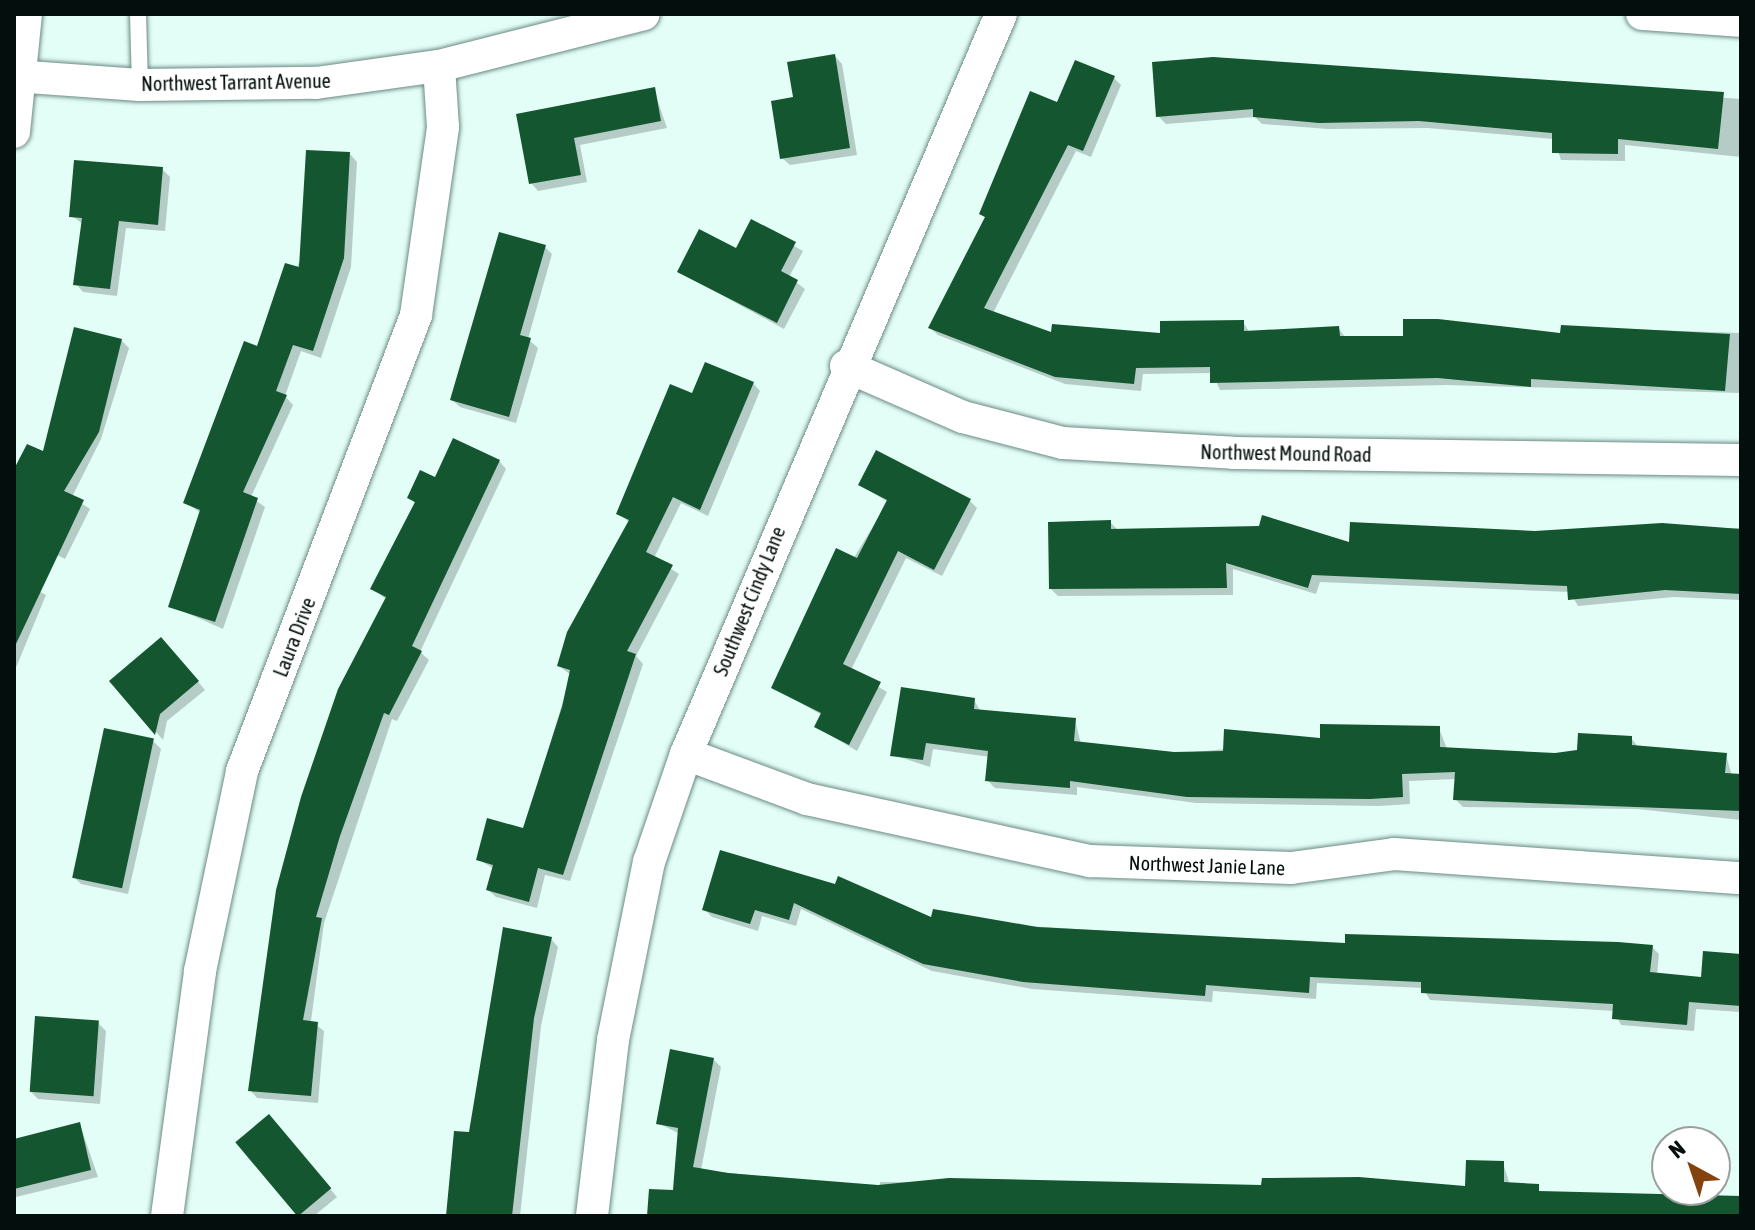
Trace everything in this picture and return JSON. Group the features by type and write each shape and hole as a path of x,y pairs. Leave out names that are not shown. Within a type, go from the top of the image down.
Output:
{"street":[{"path":"14,132 26,14"},
{"name":"Northwest Tarrant Avenue","path":"18,75 140,85 316,83 439,66 568,21 644,14"},
{"name":"Southwest Cindy Lane","path":"592,1216 613,1040 649,862 686,754 846,366 1001,14"},
{"path":"1642,14 1741,21"},
{"name":"Laura Drive","path":"167,1216 200,971 242,771 416,315 443,127 439,66"},
{"name":"Northwest Mound Road","path":"846,366 963,417 1063,443 1234,453 1741,460"},
{"name":"Northwest Janie Lane","path":"686,754 807,799 1090,861 1291,868 1394,854 1741,878"}],"lane":[{"path":"138,14 140,85"}],"building":[{"path":"835,54 850,148 780,159 771,101 793,97 787,62"},
{"path":"1213,57 1724,92 1718,149 1618,139 1618,154 1552,153 1552,133 1419,121 1319,123 1253,117 1253,109 1156,117 1152,62"},
{"path":"1075,60 1115,76 1083,151 1068,145 984,308 1051,332 1052,324 1160,333 1160,321 1244,320 1244,331 1339,326 1340,336 1403,336 1403,319 1438,319 1560,333 1561,325 1730,334 1725,391 1531,379 1531,387 1438,378 1210,383 1210,367 1136,368 1134,384 1055,377 928,328 985,217 979,214 1030,91 1057,102"},
{"path":"655,87 661,121 574,138 581,175 529,184 516,114"},
{"path":"306,150 350,152 344,258 313,351 293,345 276,391 287,395 243,492 258,498 215,622 168,607 200,510 183,503 244,341 257,346 285,263 299,267"},
{"path":"74,160 163,167 158,225 119,221 110,289 73,285 82,218 69,217"},
{"path":"751,219 796,242 781,271 798,280 777,323 677,272 699,229 736,248"},
{"path":"499,232 546,245 520,335 531,338 509,417 450,400"},
{"path":"74,327 122,339 99,432 64,491 84,500 15,646 14,469 27,444 43,451"},
{"path":"705,362 754,382 700,510 673,497 646,552 673,565 627,651 636,654 563,875 538,868 529,902 486,890 493,865 476,860 487,818 523,828 562,707 570,670 557,666 567,632 629,520 616,514 670,384 692,393"},
{"path":"453,438 500,460 412,646 422,651 389,715 384,713 340,836 316,917 322,918 303,1020 318,1022 311,1096 248,1091 276,890 301,797 338,689 386,597 370,589 415,502 407,498 420,470 435,477"},
{"path":"876,450 971,499 934,570 898,551 843,664 881,682 849,745 814,727 821,713 771,688 836,548 857,558 887,500 858,485"},
{"path":"1262,515 1349,542 1350,522 1535,531 1662,523 1741,529 1741,594 1665,590 1568,600 1567,586 1312,575 1308,588 1226,563 1227,588 1049,589 1048,522 1111,520 1111,529 1259,526"},
{"path":"161,637 199,681 160,714 155,735 109,681"},
{"path":"901,687 975,698 974,709 1076,718 1074,741 1174,752 1223,751 1224,729 1320,738 1320,724 1440,726 1440,747 1555,753 1577,750 1578,733 1632,736 1632,745 1727,753 1725,773 1741,774 1741,811 1453,800 1455,772 1402,774 1403,797 1370,799 1187,797 1070,781 1070,788 985,781 988,751 926,743 923,760 890,756"},
{"path":"104,728 154,739 122,888 72,878"},
{"path":"720,850 835,884 838,876 931,917 933,909 1037,927 1345,943 1345,934 1618,942 1653,945 1650,972 1701,977 1703,951 1741,954 1741,1006 1689,1002 1687,1025 1612,1019 1613,1004 1421,993 1421,982 1310,977 1309,993 1206,985 1205,996 1023,982 923,964 794,903 789,920 755,910 750,924 702,910"},
{"path":"503,927 552,937 534,1018 512,1216 446,1216 454,1131 469,1132"},
{"path":"35,1016 99,1020 94,1096 30,1092"},
{"path":"670,1049 714,1058 693,1167 728,1173 878,1185 949,1178 1261,1185 1262,1178 1359,1177 1465,1186 1466,1160 1504,1161 1504,1182 1539,1184 1539,1191 1651,1194 1651,1206 1731,1206 1731,1196 1741,1196 1741,1216 647,1216 649,1189 673,1190 678,1128 656,1124"},
{"path":"269,1114 331,1188 297,1216 235,1142"},
{"path":"80,1122 91,1170 14,1189 14,1139"}]}
